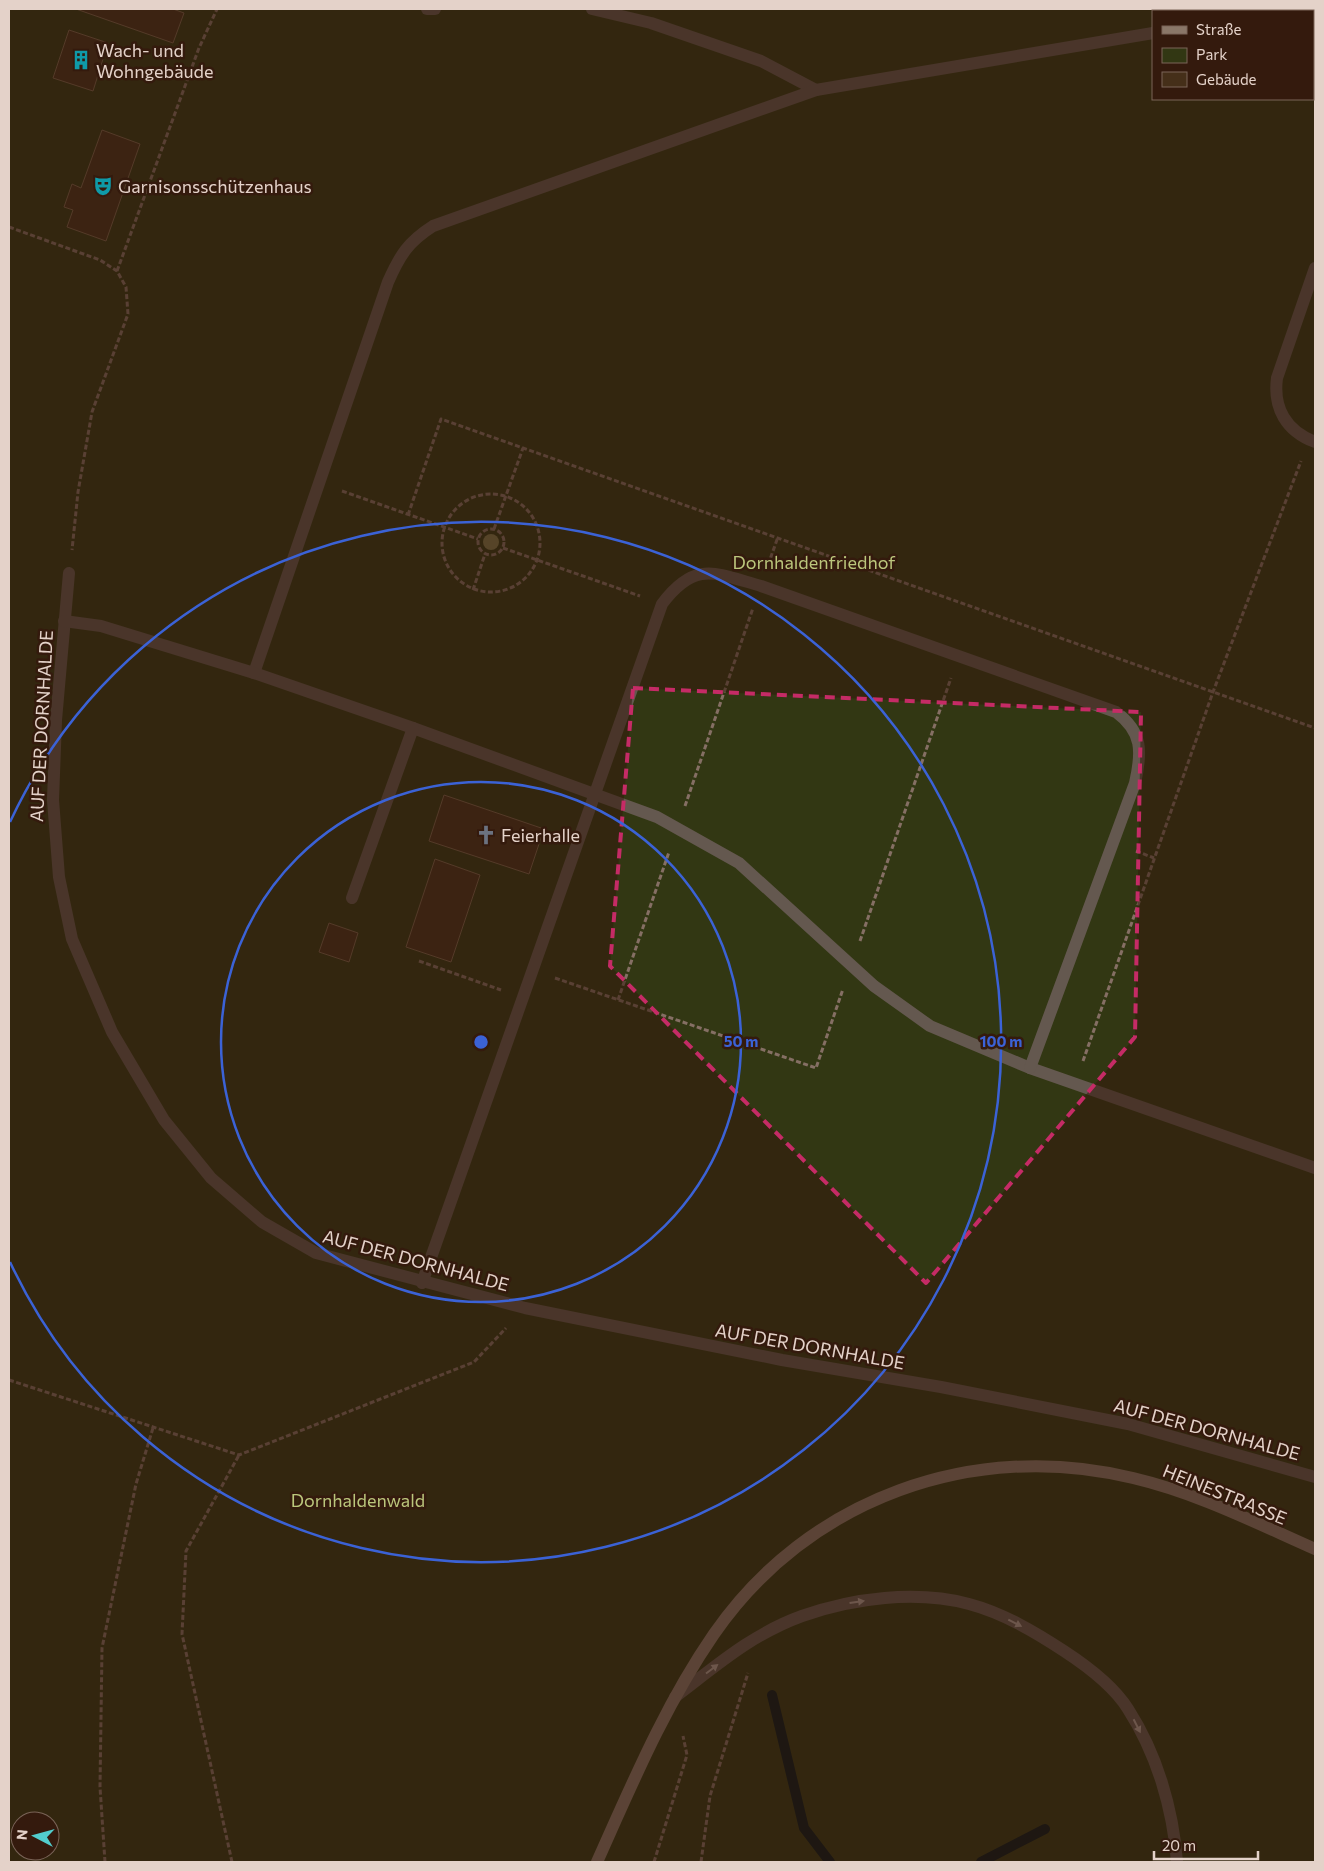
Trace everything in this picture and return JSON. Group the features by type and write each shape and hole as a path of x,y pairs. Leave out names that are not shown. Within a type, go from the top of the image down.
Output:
{"main road":[{"name":"HEINESTRASSE","path":"597,1862 673,1698 720,1625 762,1577 789,1552 852,1511 883,1495 917,1483 989,1468 1025,1465 1098,1470 1134,1478 1202,1499 1315,1549"}],"street":[{"path":"427,9 435,9"},
{"path":"592,9 651,23 761,61 816,90"},
{"path":"254,674 318,482 388,282 400,256 415,238 433,226 816,90 1152,33"},
{"path":"1312,441 1289,427 1277,405 1275,391 1277,378 1315,268"},
{"name":"AUF DER DORNHALDE","path":"69,573 56,720 53,800 59,877 72,939 112,1032 164,1120 211,1178 262,1222 316,1253 422,1283 526,1308 782,1360 941,1387 1128,1424 1315,1476"},
{"path":"422,1283 662,604 683,580 701,573 717,573 761,586 1116,712 1130,722 1138,740 1141,759 1135,783 1030,1068"},
{"path":"64,621 101,626 254,674 595,793 678,828 739,863 874,986 930,1026 1030,1068 1315,1168"},
{"path":"352,898 413,728"},
{"path":"673,1698 761,1634 802,1616 843,1604 903,1598 942,1599 970,1604 1010,1620 1079,1661 1103,1680 1128,1707 1157,1769 1174,1834 1177,1862"}],"path":[{"path":"117,271 199,48 217,9"},
{"path":"9,226 26,234 100,260 117,271 126,287 128,314 92,412 78,492 69,573"},
{"path":"408,515 441,419 1315,728"},
{"path":"1075,1084 1213,692 1312,441"},
{"path":"494,529 523,448"},
{"path":"318,482 478,539"},
{"path":"494,493 506,495 520,502 532,514 538,529 540,544 537,560 530,574 511,588 488,593 473,590 452,575 446,564 441,540 443,527 449,515 468,498 481,494 494,493"},
{"path":"494,529 504,536 504,548 492,556 485,554 479,548 478,539 484,531 494,529"},
{"path":"618,1000 778,537"},
{"path":"504,548 662,604"},
{"path":"473,590 485,554"},
{"path":"419,961 522,997"},
{"path":"9,1380 239,1455 474,1362 526,1308"},
{"path":"105,1862 100,1787 102,1648 136,1484 153,1428"},
{"path":"232,1862 182,1634 186,1552 239,1455"},
{"path":"700,1862 710,1796 761,1634"},
{"path":"654,1862 687,1755 673,1698"}],"highlighted area":[{"path":"633,688 1141,712 1135,1037 926,1283 610,966"}],"green space":[{"path":"9,9 1315,9 1315,1862 9,1862"}],"building":[{"path":"76,9 173,9 184,13 173,43"},
{"name":"Wach- und Wohngebäude","path":"69,30 108,43 93,91 53,78"},
{"name":"Garnisonsschützenhaus","path":"102,130 140,144 106,241 67,227 73,210 64,207 72,184 81,188"},
{"name":"Feierhalle","path":"444,795 544,829 529,874 429,841"},
{"path":"435,859 480,875 451,962 406,947"},
{"path":"329,923 358,933 349,962 319,952"}],"waterway":[{"path":"772,1695 804,1828 830,1862"},
{"path":"981,1862 1045,1829"}],"place":[{"name":"Wach- und Wohngebäude","path":"81,60"},
{"name":"Garnisonsschützenhaus","path":"103,186"},
{"name":"Feierhalle","path":"486,835"}],"park label":[{"name":"Dornhaldenfriedhof","path":"814,562"},
{"name":"Dornhaldenwald","path":"358,1500"}]}
